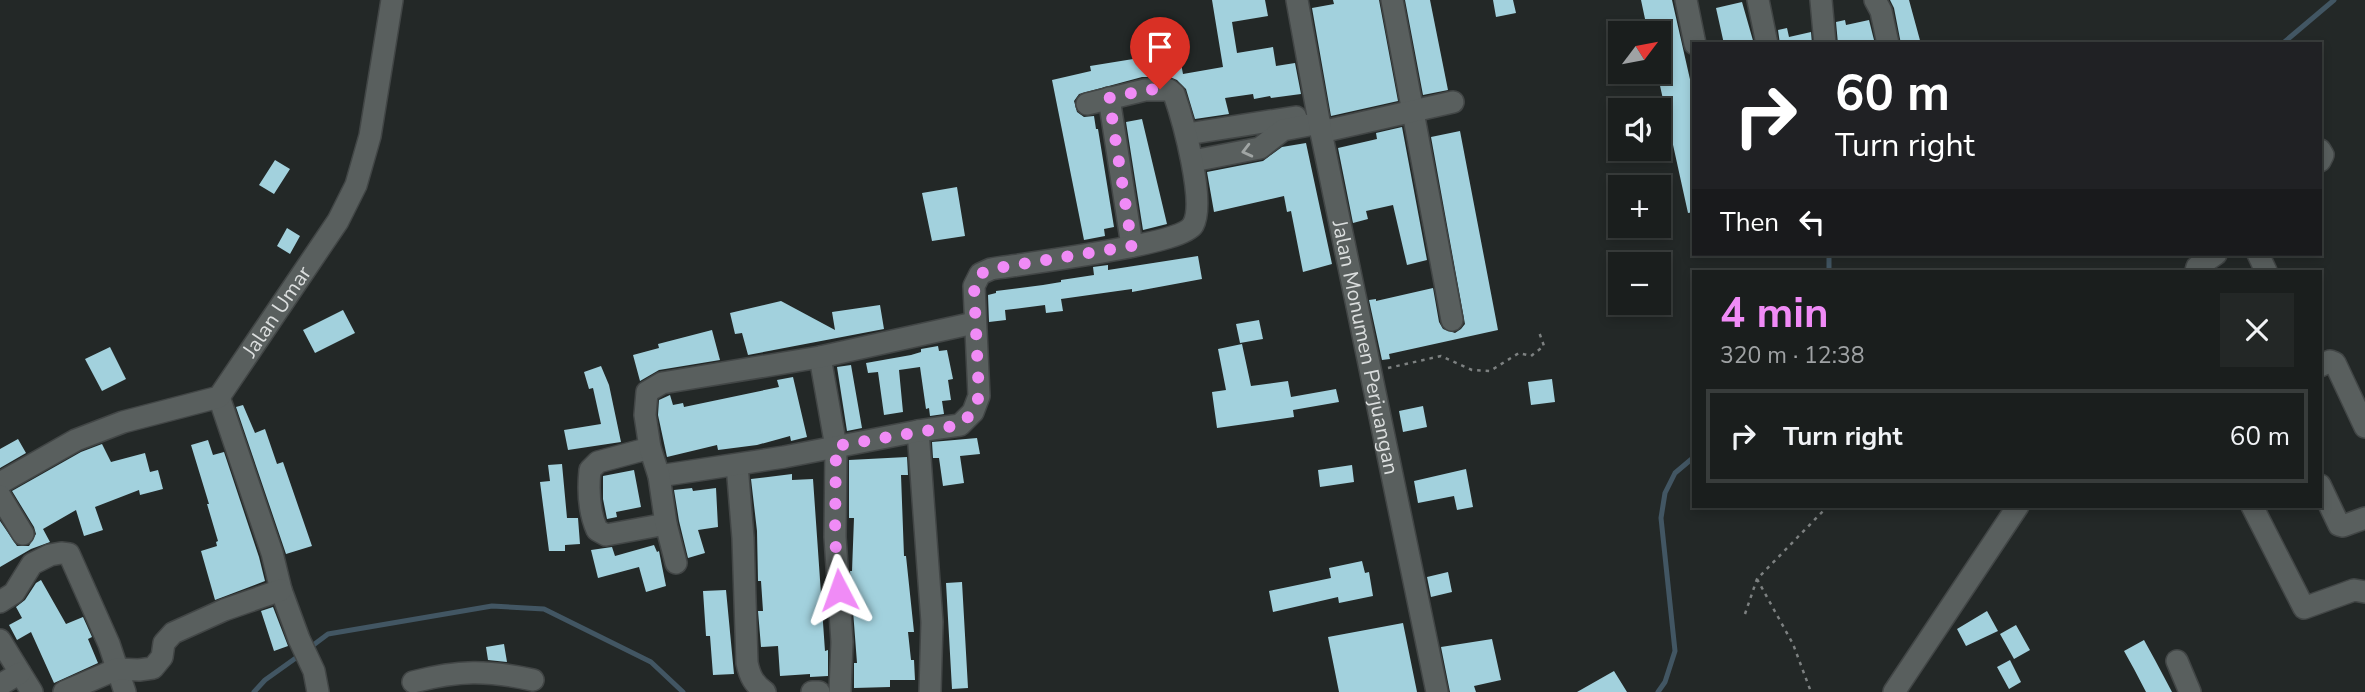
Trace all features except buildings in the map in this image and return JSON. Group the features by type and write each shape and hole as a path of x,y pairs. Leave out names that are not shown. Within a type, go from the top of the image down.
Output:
{"street":[{"name":"Jalan Umar","path":"219,397 338,221 356,185 370,136 392,0"},
{"name":"Jalan Monumen Perjuangan","path":"1297,0 1437,692"},
{"path":"1392,0 1452,320"},
{"path":"1686,0 1695,42"},
{"path":"1758,0 1767,42"},
{"path":"1821,0 1825,42"},
{"path":"1875,0 1881,12 1888,42"},
{"path":"659,476 737,465 960,425 973,412 979,396 974,286 980,274 991,269 1132,246 1181,234 1191,228 1197,217 1192,161 1187,134 1174,94 1169,90 1145,90 1087,104"},
{"path":"1109,98 1132,246"},
{"path":"1187,134 1320,123 1413,111 1452,102"},
{"path":"1192,161 1260,148 1283,130 1320,123"},
{"path":"2183,270 2195,256"},
{"path":"2196,270 2213,256"},
{"path":"676,562 645,415 647,392 653,387 662,383 820,357 974,324"},
{"path":"820,357 836,446 835,537 842,642 840,692"},
{"path":"2322,365 2330,361 2335,363 2365,427"},
{"path":"0,483 76,440 123,422 219,397 272,553 281,590 316,681"},
{"path":"918,431 932,622 930,692"},
{"path":"650,448 598,462 590,470 593,520 597,530 606,535 666,524"},
{"path":"737,465 743,538 746,655 750,676 755,685 765,692"},
{"path":"2322,489 2339,524 2343,526 2365,518"},
{"path":"0,496 23,534"},
{"path":"1894,692 2017,508"},
{"path":"2253,508 2304,608 2354,590 2365,592"},
{"path":"0,602 14,593 32,564 50,555 69,554 109,644 125,692"},
{"path":"64,692 117,670 153,668 162,657 164,643 173,633 224,610 281,590"},
{"path":"0,640 32,692"},
{"path":"2177,661 2190,692"},
{"path":"413,681 464,671 497,673 533,680"},
{"path":"0,685 20,673"},
{"path":"812,692 819,692"}],"path":[{"path":"1371,373 1441,356 1472,370 1490,371 1519,353 1531,356 1544,346 1539,332"},
{"path":"1745,614 1757,579 1826,508"},
{"path":"1757,579 1793,644 1811,692"}],"waterway":[{"path":"2284,42 2334,0"},
{"path":"1829,256 1829,270"},
{"path":"1658,692 1665,682 1675,651 1661,518 1665,493 1675,473 1692,459"},
{"path":"308,649 328,634 492,606 544,609 651,662 683,692"},
{"path":"254,692 265,680 300,655"}],"route":[{"path":"839,590 835,537 836,446 960,425 973,412 979,396 974,286 980,274 991,269 1132,246 1109,98 1160,89"}]}
